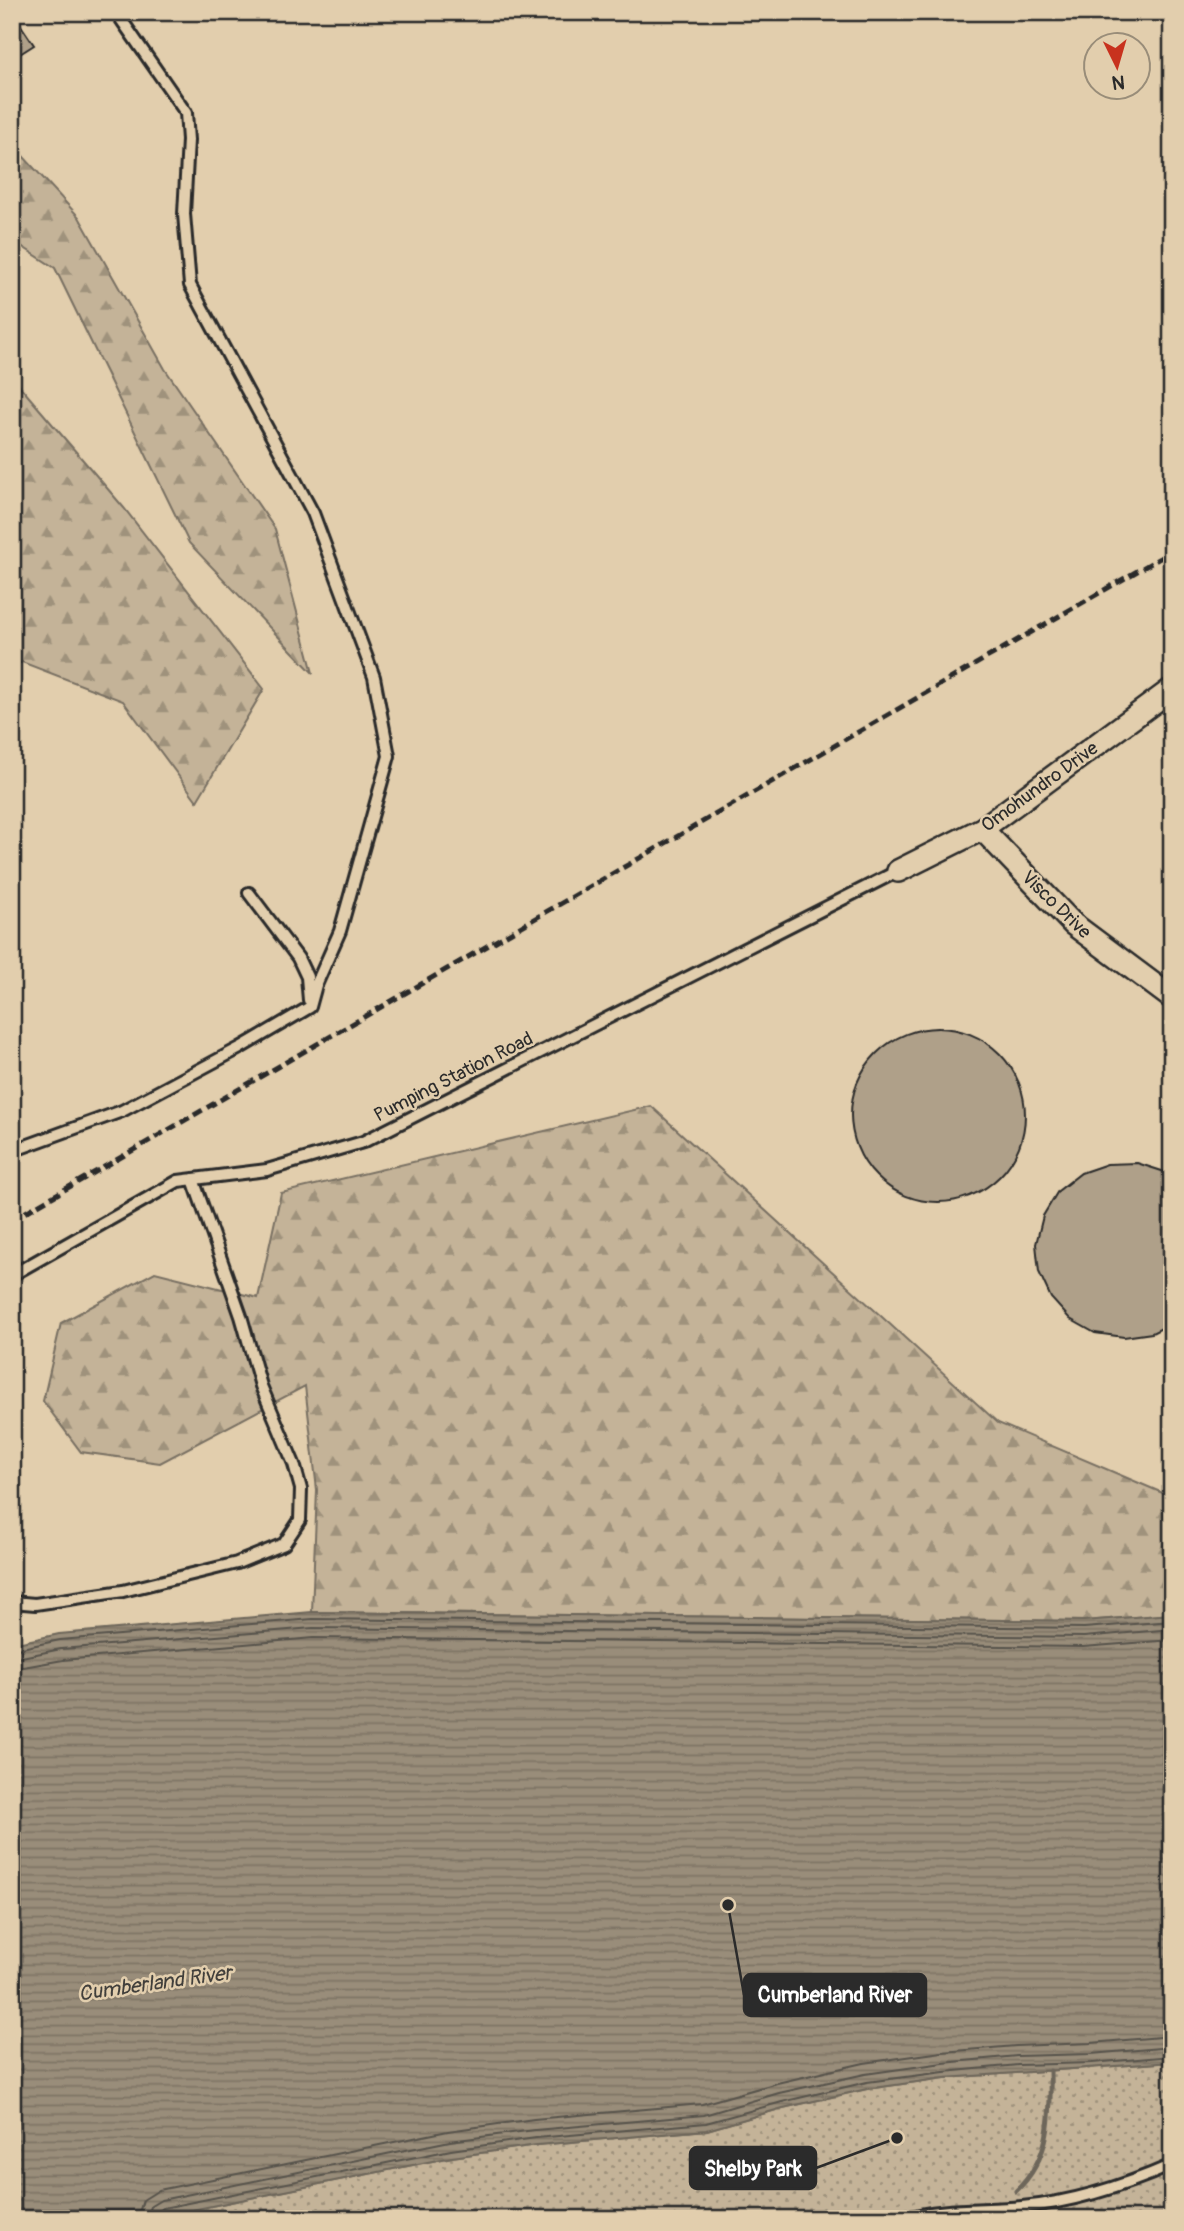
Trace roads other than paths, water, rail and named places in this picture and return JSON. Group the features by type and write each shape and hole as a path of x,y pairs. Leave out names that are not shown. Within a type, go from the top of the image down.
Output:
{"street":[{"name":"Omohundro Drive","path":"898,871 982,829 1172,689"},
{"name":"Visco Drive","path":"982,829 1073,924 1172,998"}],"lane":[{"path":"12,1151 122,1111 310,1007 316,985 340,931 389,756 374,677 313,513 190,285 184,214 188,140 186,113 116,12"},
{"name":"Pumping Station Road","path":"12,1275 178,1181 267,1170 363,1142 898,871"},
{"path":"249,893 298,958 307,978 310,1007"},
{"path":"12,1602 35,1604 123,1591 237,1563 284,1544 300,1520 301,1489 294,1464 261,1386 241,1317 193,1180"},
{"path":"905,2219 947,2210 1021,2207 1060,2202 1113,2188 1172,2165"}],"water":[{"path":"312,1612 1084,1621 1172,1614 1172,2062 945,2078 867,2089 783,2108 707,2130 537,2145 452,2157 148,2219 12,2219 12,1644 59,1634"}],"waterway":[{"path":"1016,2191 1036,2165 1046,2136 1050,2071"}],"railway":[{"path":"12,1220 1172,551"}],"place":[{"name":"Cumberland River","path":"728,1905"},
{"name":"Shelby Park","path":"897,2138"}]}
